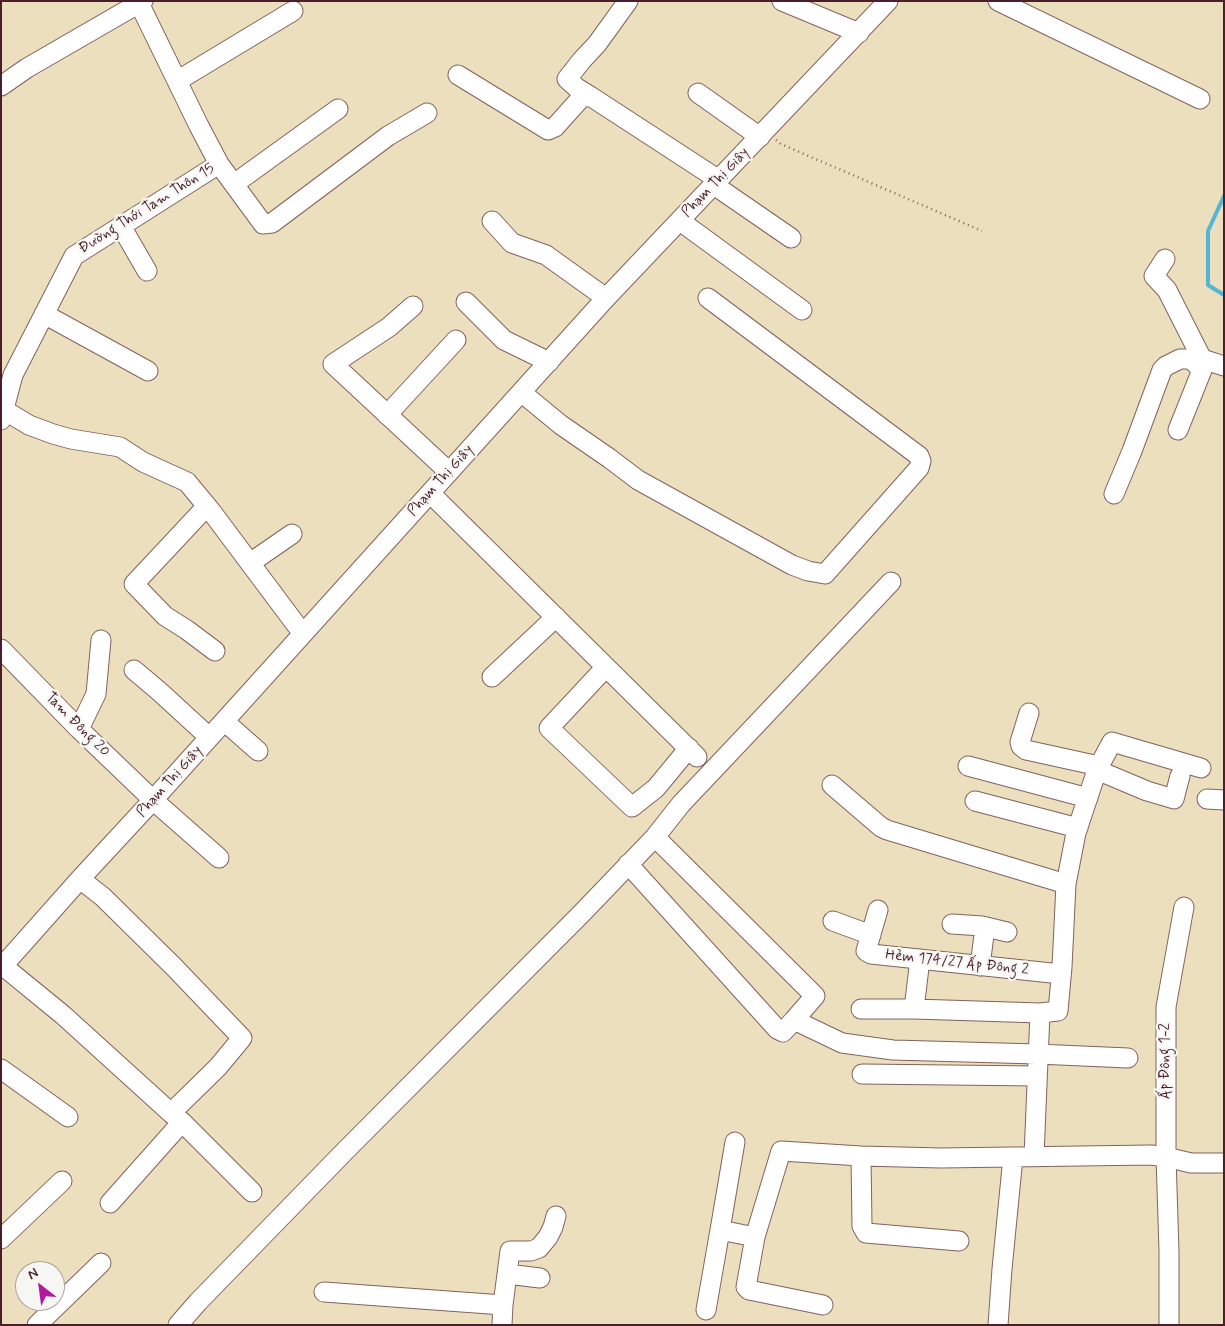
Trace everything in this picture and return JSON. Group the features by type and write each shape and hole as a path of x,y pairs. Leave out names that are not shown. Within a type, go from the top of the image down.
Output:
{"street":[{"path":"628,1 597,44 567,79 577,88 717,182 791,238"},
{"path":"782,1 859,33"},
{"name":"Phạm Thị Giây","path":"4,959 153,800 606,298 888,1"},
{"path":"998,1 1200,100"},
{"path":"1,86 27,68 140,2"},
{"name":"Đường Thới Tam Thôn 15","path":"2,415 7,372 44,314 74,256 220,164 177,81 140,2"},
{"path":"177,81 294,11"},
{"path":"458,75 548,130 555,127 581,98 590,96"},
{"path":"698,93 762,134"},
{"path":"234,184 338,109"},
{"path":"220,164 263,224 272,223 388,136 426,113"},
{"path":"492,221 512,243 546,255 606,298"},
{"path":"680,221 802,310"},
{"path":"121,226 147,271"},
{"path":"1165,259 1154,276 1167,290 1211,361"},
{"path":"521,392 561,425 638,480 792,565 808,571 825,574 918,468 921,461 919,456 708,298"},
{"path":"466,302 504,340 549,362"},
{"path":"413,306 389,327 333,364 449,472"},
{"path":"44,314 148,372"},
{"path":"387,415 456,340"},
{"path":"1114,494 1162,370 1180,359 1191,359 1197,365 1211,361"},
{"path":"1178,430 1211,361"},
{"path":"2,415 71,439 120,447 143,462 187,482 208,506 302,634"},
{"path":"430,493 693,752 656,788 632,807 549,728 606,667"},
{"path":"208,506 134,584 166,616 215,651"},
{"path":"250,563 292,534"},
{"path":"178,1325 198,1302 346,1150 583,912 890,582"},
{"path":"492,677 556,617"},
{"path":"79,729 96,694 101,640"},
{"name":"Tam Đông 20","path":"1,649 79,729 153,800 219,858"},
{"path":"134,670 209,737"},
{"path":"1029,712 1020,742 1021,746 1026,750 1098,768 1147,791 1174,799 1180,776"},
{"path":"224,721 258,751"},
{"path":"861,1009 1040,1013 1058,1011 1066,884 1078,828 1098,768 1112,742 1201,768"},
{"path":"968,766 1088,798"},
{"path":"832,786 886,830 1066,884"},
{"path":"975,801 1078,828"},
{"path":"628,864 777,1028 783,1032 815,996 654,837"},
{"path":"80,879 103,897 242,1038 110,1203"},
{"name":"Ấp Đông 1-2","path":"1169,1325 1166,1007 1184,907"},
{"name":"Hẻm 174/27 Ấp Đông 2","path":"878,910 866,951 872,954 1061,974"},
{"path":"833,921 871,935"},
{"path":"952,924 984,927 1007,932"},
{"path":"980,966 984,927"},
{"path":"4,959 177,1118 252,1192"},
{"path":"914,1009 920,959"},
{"path":"1034,1156 1040,1013"},
{"path":"794,1020 842,1043 894,1050 1128,1058"},
{"path":"1,1068 68,1117"},
{"path":"862,1074 1037,1076"},
{"path":"706,1310 735,1142"},
{"path":"823,1305 749,1290 746,1287 755,1237 781,1152 941,1158 1151,1155 1191,1163 1224,1163"},
{"path":"861,1156 862,1226 866,1233 959,1241"},
{"path":"998,1325 1013,1157"},
{"path":"1,1239 62,1181"},
{"path":"502,1325 510,1251 531,1251 539,1248 548,1237 556,1216"},
{"path":"720,1230 755,1237"},
{"path":"37,1325 101,1263"},
{"path":"507,1274 540,1278"},
{"path":"324,1292 503,1305"}],"path":[{"path":"762,134 982,232"}],"waterway":[{"path":"1224,196 1208,231 1208,285 1224,295"}]}
